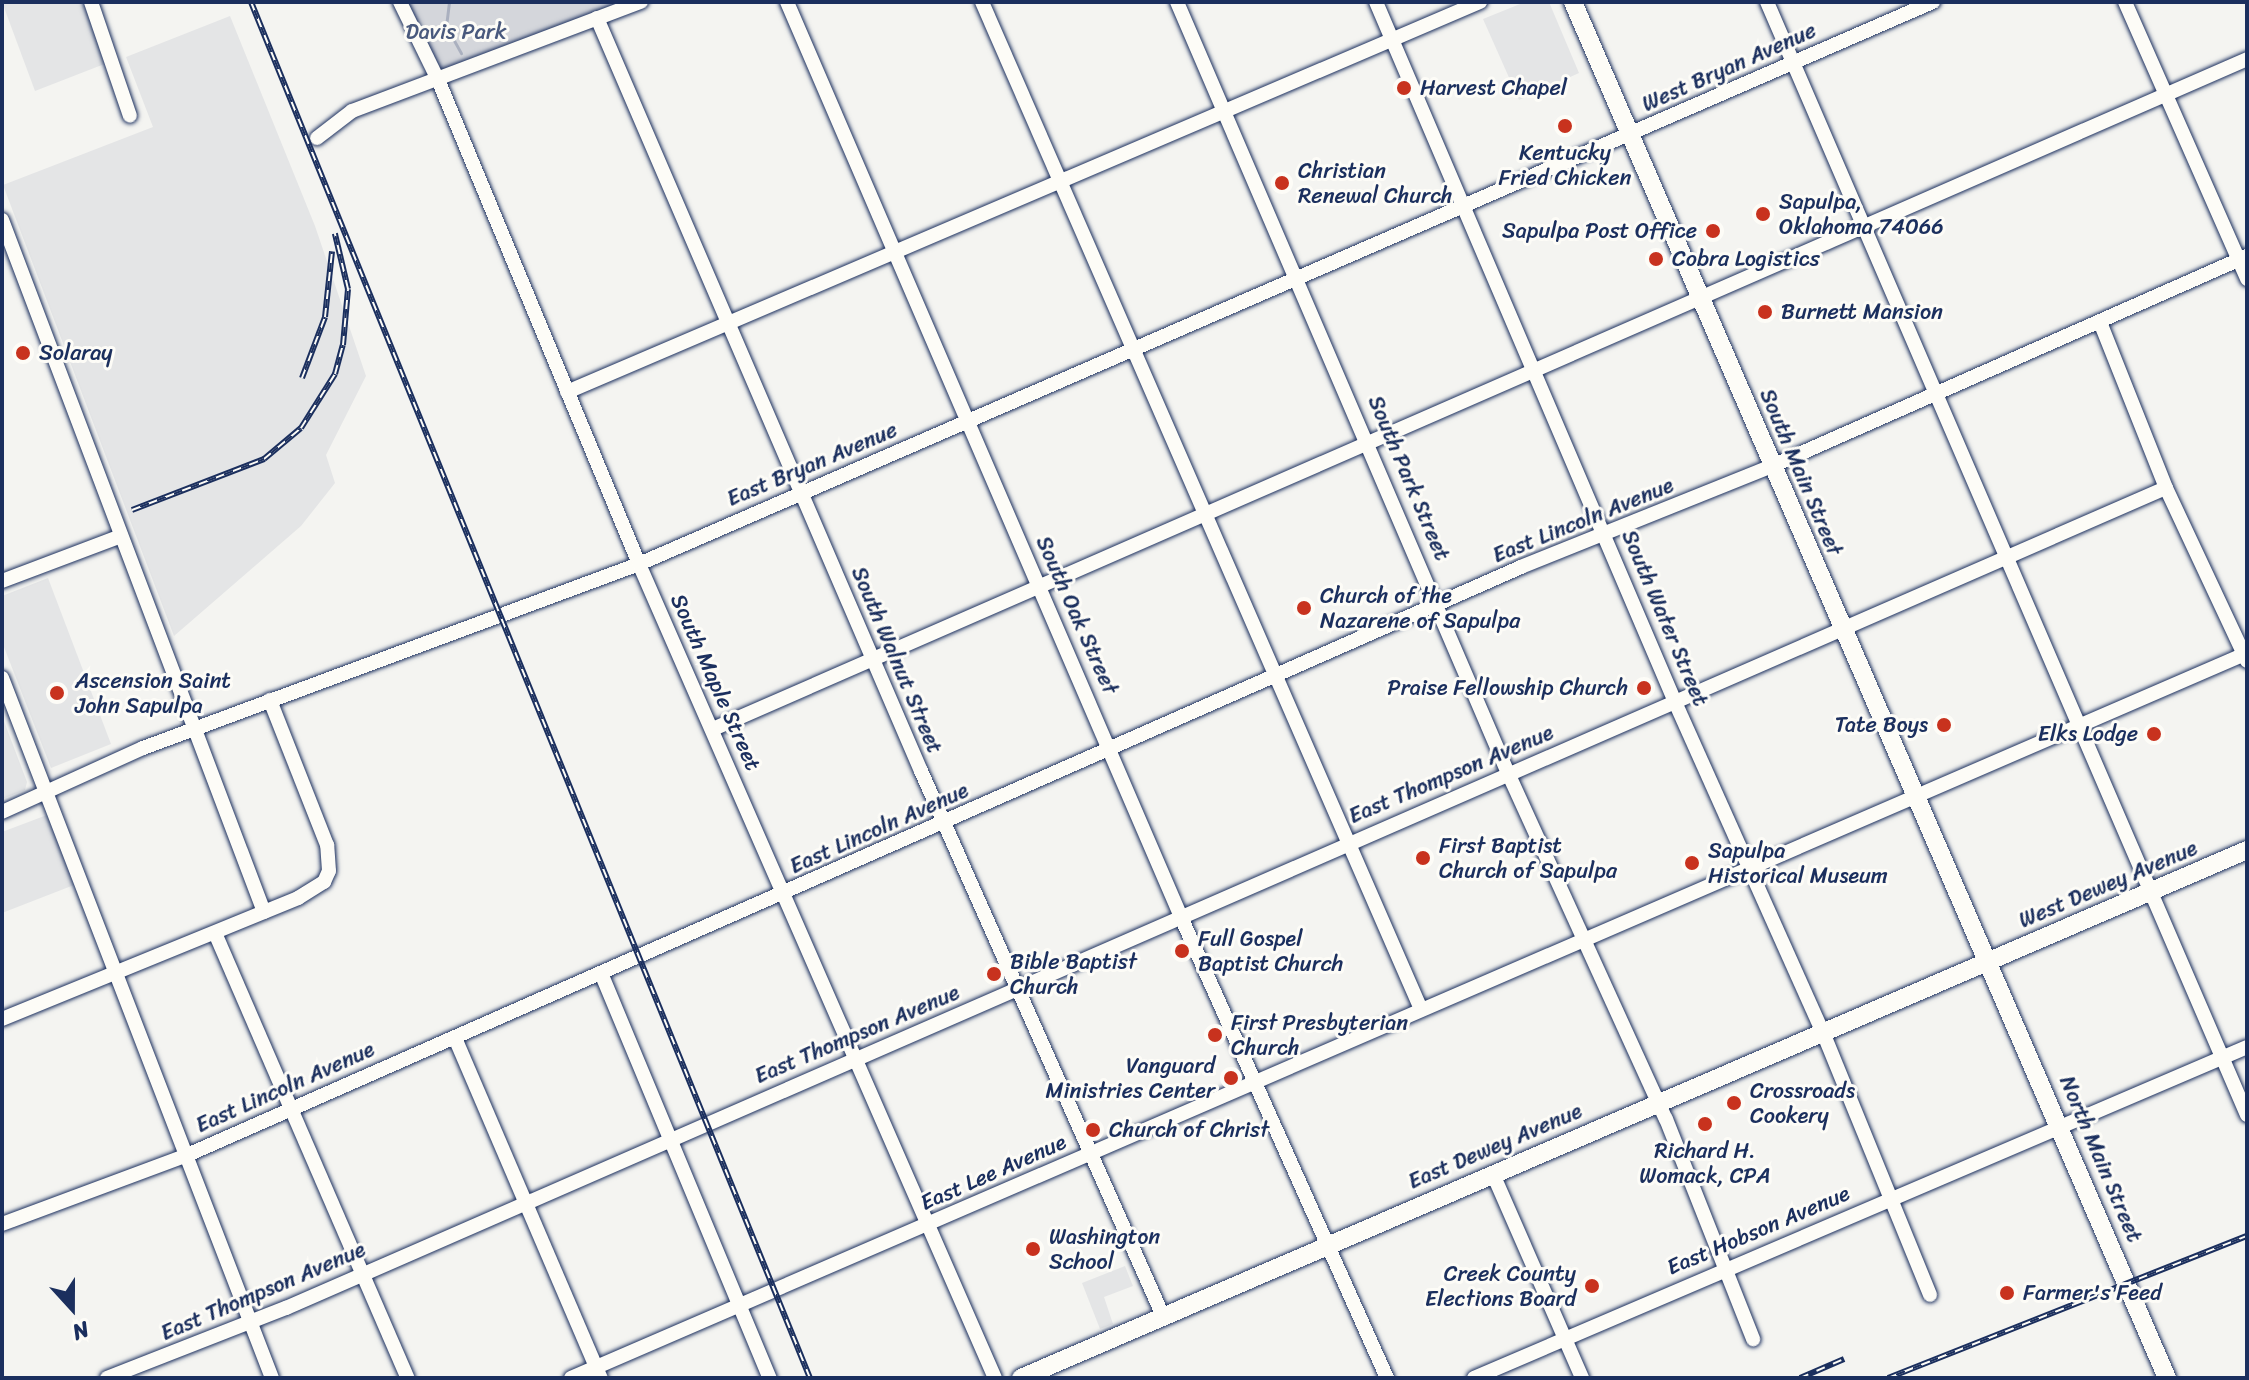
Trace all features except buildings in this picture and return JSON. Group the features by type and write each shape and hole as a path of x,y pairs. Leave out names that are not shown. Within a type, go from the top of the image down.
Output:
{"main road":[{"name":"South Main Street","path":"1573,2 1988,960"},
{"name":"West Dewey Avenue","path":"1988,960 2247,850"},
{"name":"East Dewey Avenue","path":"1021,1378 1988,960"},
{"name":"North Main Street","path":"1988,960 2167,1378"}],"street":[{"path":"91,2 130,116"},
{"name":"South Maple Street","path":"400,2 439,82 639,564 995,1378"},
{"path":"317,138 352,111 439,82 641,2"},
{"name":"South Oak Street","path":"787,2 1112,749 1181,917 1257,1080 1387,1378"},
{"path":"982,2 1206,513 1346,843 1421,1009"},
{"name":"South Park Street","path":"1177,2 1300,276 1508,773 1585,936 1658,1102 1753,1339"},
{"name":"South Water Street","path":"1376,2 1607,536 1675,702 1822,1030 1930,1295"},
{"path":"567,392 728,326 1058,181 1480,2"},
{"path":"1767,2 2006,558 2154,890 2247,1115"},
{"name":"West Bryan Avenue","path":"1631,134 1933,2"},
{"path":"2125,2 2242,258 2247,279"},
{"name":"South Walnut Street","path":"597,18 728,326 804,492 944,823 1020,988 1163,1316"},
{"path":"713,729 872,657 1535,372 1702,294 2247,59"},
{"name":"East Bryan Avenue","path":"2,812 195,728 639,564 1631,134"},
{"path":"2,220 9,261 121,536 264,912"},
{"name":"East Lincoln Avenue","path":"2,1224 185,1156 1438,604 1772,466 2242,258"},
{"path":"2100,322 2166,488 2246,656"},
{"name":"East Thompson Avenue","path":"107,1378 251,1322 2166,488"},
{"path":"2,581 121,536"},
{"name":"East Lee Avenue","path":"571,1378 598,1373 740,1304 928,1225 1585,936 2246,656"},
{"path":"2,678 272,1378"},
{"path":"2,1019 315,890 329,871 327,845 270,700"},
{"path":"215,933 408,1378"},
{"path":"601,973 770,1378"},
{"path":"455,1038 598,1373"},
{"name":"East Hobson Avenue","path":"1474,1378 2247,1047"},
{"path":"1493,1174 1582,1378"}],"shaded area":[{"path":"2,2 84,2 107,63 35,91"},
{"path":"1525,2 1549,2 1579,73 1519,100 1483,19"},
{"name":"Solaray","path":"230,16 315,226 366,376 326,455 335,483 301,526 174,636 3,185 153,127 126,57"},
{"name":"Ascension Saint John Sapulpa","path":"48,578 111,744 51,768 2,642 2,596"},
{"path":"2,716 27,782 25,790 2,799"},
{"path":"47,815 74,885 2,913 2,832"},
{"path":"1125,1266 1133,1286 1104,1297 1113,1324 1100,1329 1082,1283"}],"green space":[{"name":"Davis Park","path":"407,2 629,2 440,71"}],"waterway":[{"path":"449,2 446,26 461,53"}],"railway":[{"path":"251,2 810,1378"},
{"path":"132,510 264,459 301,428 335,374 343,345 348,289 335,234"},
{"path":"302,378 325,317 332,251"},
{"path":"1888,1378 2247,1236"},
{"path":"1800,1378 1844,1359"}],"place":[{"name":"Harvest Chapel","path":"1404,88"},
{"name":"Kentucky Fried Chicken","path":"1565,126"},
{"name":"Christian Renewal Church","path":"1282,183"},
{"name":"Sapulpa, Oklahoma 74066","path":"1763,214"},
{"name":"Sapulpa Post Office","path":"1713,231"},
{"name":"Cobra Logistics","path":"1656,259"},
{"name":"Burnett Mansion","path":"1765,312"},
{"name":"Solaray","path":"23,353"},
{"name":"Church of the Nazarene of Sapulpa","path":"1304,608"},
{"name":"Praise Fellowship Church","path":"1644,688"},
{"name":"Ascension Saint John Sapulpa","path":"57,693"},
{"name":"Tate Boys","path":"1944,725"},
{"name":"Elks Lodge","path":"2154,734"},
{"name":"First Baptist Church of Sapulpa","path":"1423,858"},
{"name":"Sapulpa Historical Museum","path":"1692,863"},
{"name":"Full Gospel Baptist Church","path":"1182,951"},
{"name":"Bible Baptist Church","path":"994,974"},
{"name":"First Presbyterian Church","path":"1215,1035"},
{"name":"Vanguard Ministries Center","path":"1231,1078"},
{"name":"Crossroads Cookery","path":"1734,1103"},
{"name":"Richard H. Womack, CPA","path":"1705,1124"},
{"name":"Church of Christ","path":"1093,1130"},
{"name":"Washington School","path":"1033,1249"},
{"name":"Creek County Elections Board","path":"1592,1286"},
{"name":"Farmer's Feed","path":"2007,1293"}]}
